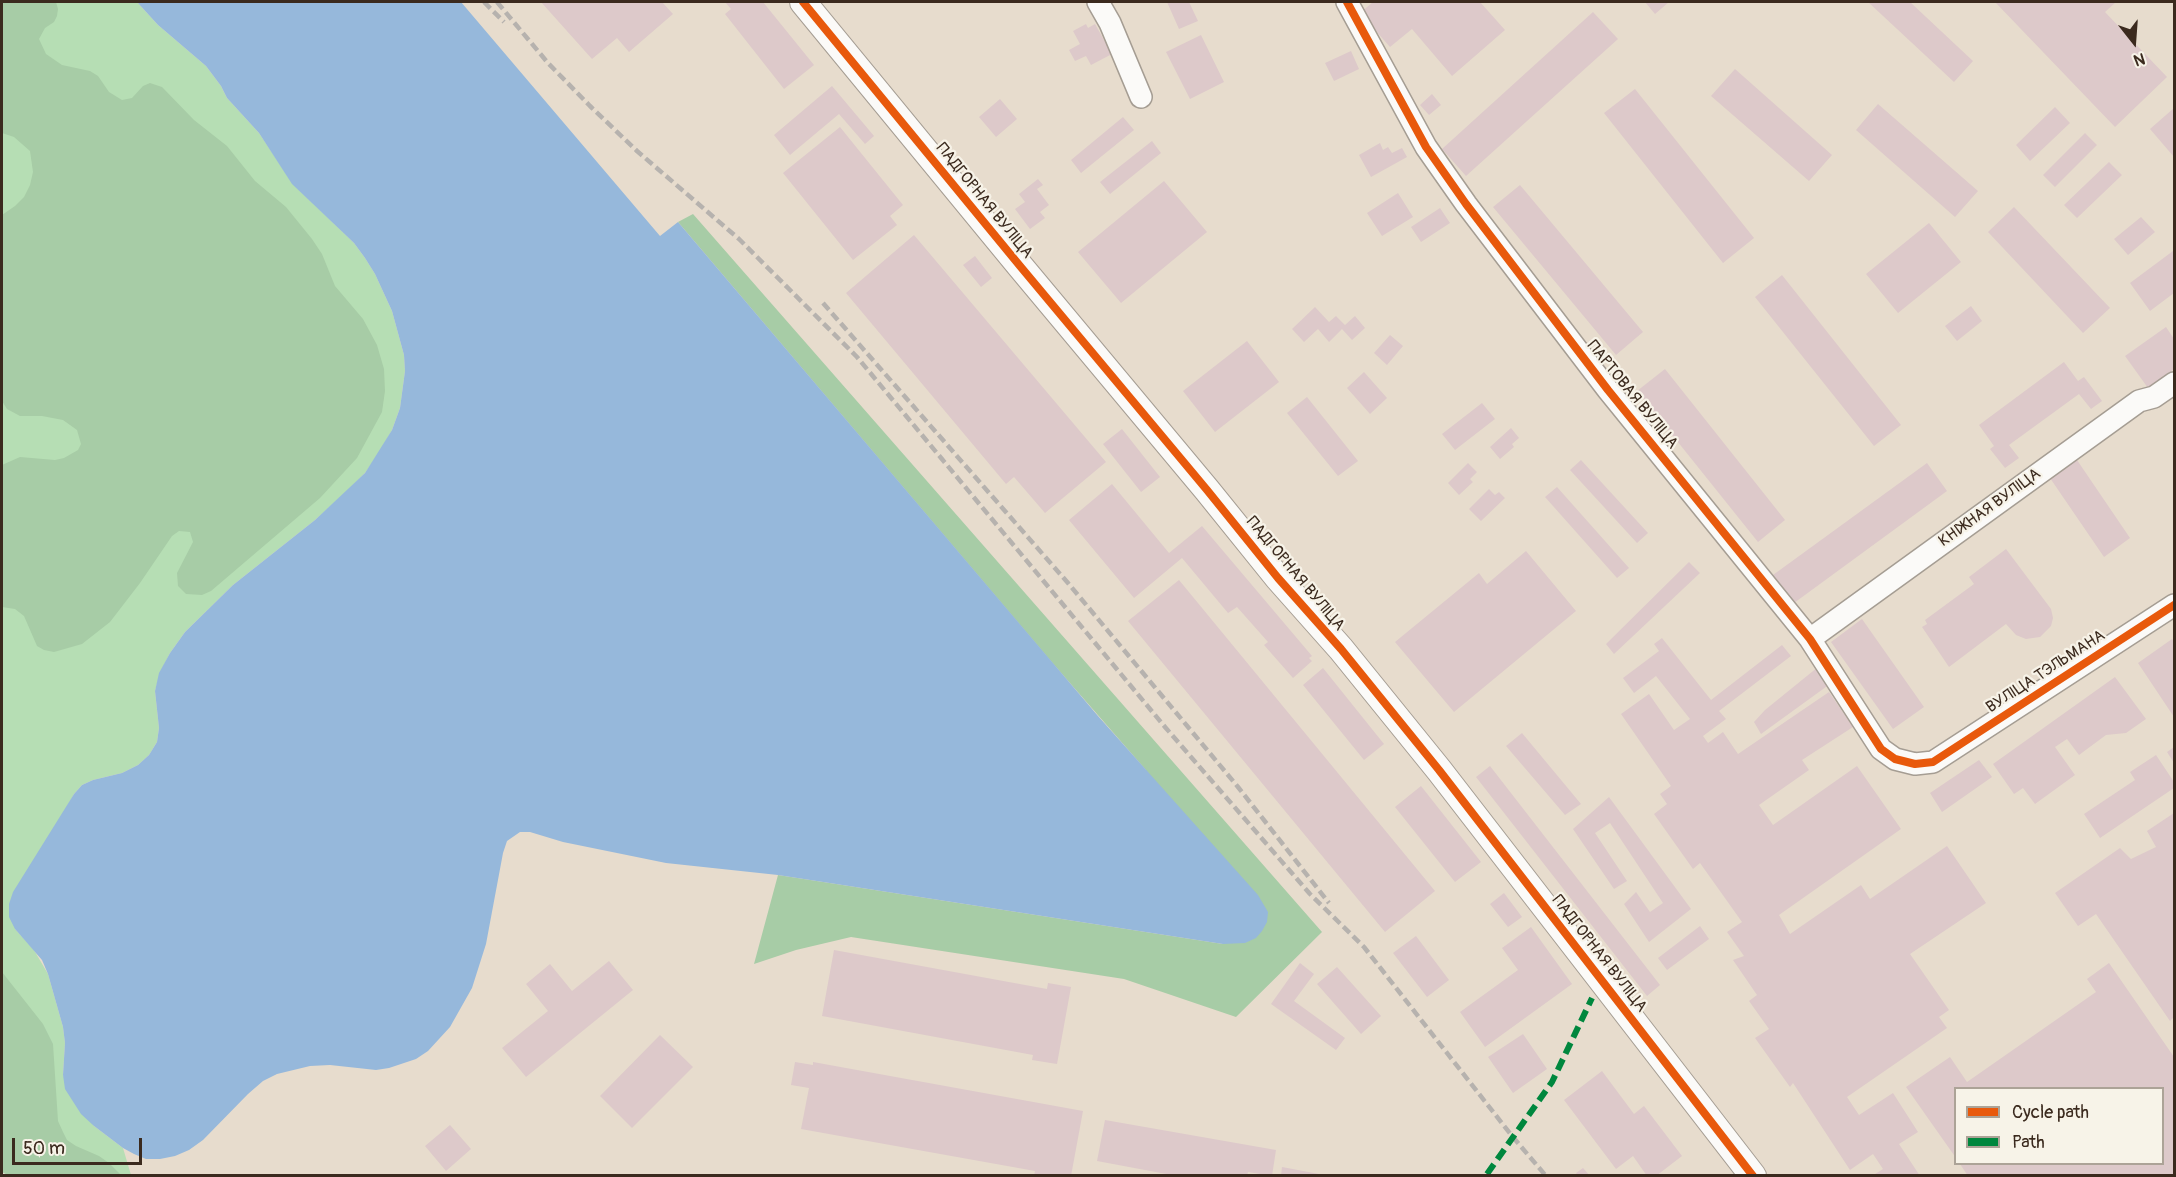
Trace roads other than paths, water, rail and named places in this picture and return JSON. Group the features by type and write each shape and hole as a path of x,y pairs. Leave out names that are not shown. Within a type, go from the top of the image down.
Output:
{"street":[{"name":"ПАДГОРНАЯ ВУЛІЦА","path":"803,2 1020,267 1278,578 1341,649 1439,770 1753,1176"},
{"path":"1098,2 1110,23 1141,97"},
{"name":"ПАРТОВАЯ ВУЛІЦА","path":"1347,2 1426,147 1466,204 1608,390 1810,639 1881,749 1895,759 1915,764 1933,762"},
{"name":"КНІЖНАЯ ВУЛІЦА","path":"1810,639 2139,401 2154,397 2175,383"},
{"name":"ВУЛІЦА ТЭЛЬМАНА","path":"1933,762 2175,605"}],"water":[{"path":"137,2 461,2 660,236 678,222 1098,716 1258,895 1268,912 1267,922 1262,931 1256,938 1245,943 1223,944 778,875 666,863 563,842 530,832 520,832 507,841 503,853 486,944 472,988 450,1027 428,1051 416,1059 376,1070 330,1065 310,1066 277,1074 263,1081 248,1094 203,1140 175,1156 146,1159 123,1148 94,1126 81,1114 65,1089 63,1027 42,960 15,929 9,917 9,904 13,892 74,794 82,785 122,773 138,765 149,755 157,742 159,728 155,691 159,673 185,632 233,585 315,520 365,473 392,430 400,408 405,371 404,355 392,311 365,258 354,243 292,184 259,133 227,98 206,66 158,25"}],"railway":[{"path":"484,2 504,22"},
{"path":"497,2 548,63 590,106 637,151 739,239 857,357 1165,727 1310,894 1364,947 1546,1176"},
{"path":"823,303 1068,583 1238,787 1329,903"}]}
